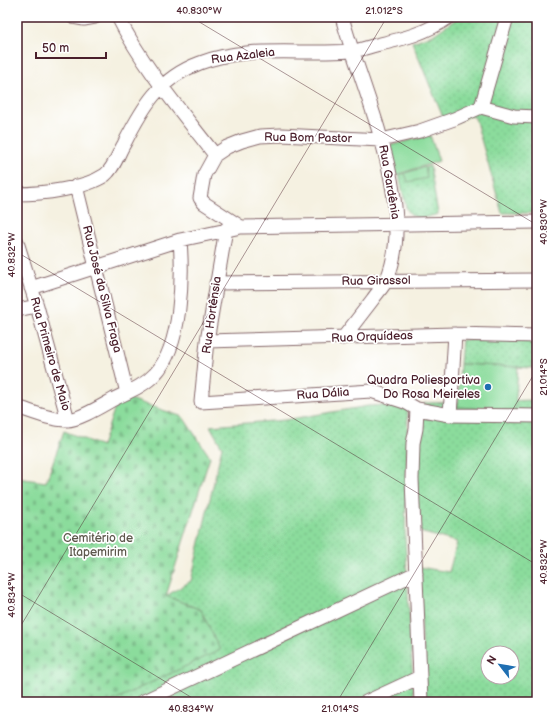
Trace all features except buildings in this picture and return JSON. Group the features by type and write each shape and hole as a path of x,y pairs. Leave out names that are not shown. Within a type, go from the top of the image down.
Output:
{"street":[{"path":"118,17 136,48 162,86 215,155 204,175 200,198 204,203 241,227"},
{"name":"Rua Gardênia","path":"342,17 351,51 382,140 397,223 396,250 386,281 343,338"},
{"name":"Rua Azaleia","path":"17,194 49,192 76,186 99,178 109,171 146,103 162,86 190,67 220,58 258,52 351,51 410,37 429,30 449,17"},
{"path":"507,17 481,107 514,116 537,118"},
{"name":"Rua Bom Pastor","path":"215,155 227,147 260,136 382,140 420,131 454,120 481,107"},
{"name":"Rua José da Silva Fraga","path":"76,186 127,393"},
{"path":"31,288 180,240 241,227 397,223 537,222"},
{"name":"Rua Hortênsia","path":"200,402 207,341 226,229"},
{"path":"17,407 54,418 68,420 95,409 127,393 144,384 156,374 173,344 181,278 180,240"},
{"name":"Rua Primeiro de Maio","path":"17,242 37,306 68,420"},
{"name":"Rua Girassol","path":"216,284 537,280"},
{"path":"17,310 37,306"},
{"path":"450,415 455,334"},
{"name":"Rua Orquídeas","path":"207,341 455,334 537,336"},
{"name":"Rua Dália","path":"200,402 371,391 405,402 417,409 450,415 537,416"},
{"path":"417,409 412,458 421,702"},
{"path":"142,702 416,573"},
{"path":"366,702 420,677"}],"green space":[{"path":"459,17 537,17 537,213 502,213 475,118 471,115 447,127 412,42 433,35"},
{"path":"430,135 439,161 396,175 388,146"},
{"path":"430,166 438,214 428,217 415,217 406,207 399,175"},
{"path":"425,167 427,178 408,182 405,173"},
{"path":"462,340 533,341 533,368 460,364"},
{"name":"Quadra Poliesportiva Do Rosa Meireles","path":"460,364 518,367 515,411 458,407"},
{"name":"Cemitério de Itapemirim","path":"127,398 183,417 210,457 166,596 201,610 220,650 110,702 17,702 17,478 46,482 64,431 102,446 116,404"},
{"path":"537,400 537,702 425,702 419,567 449,572 457,542 416,531 417,450 422,408 425,403"},
{"path":"408,404 405,538 414,702 110,702 201,610 166,596 191,581 222,447 210,426 285,420 368,406"}],"place":[{"name":"Quadra Poliesportiva Do Rosa Meireles","path":"488,387"}]}
